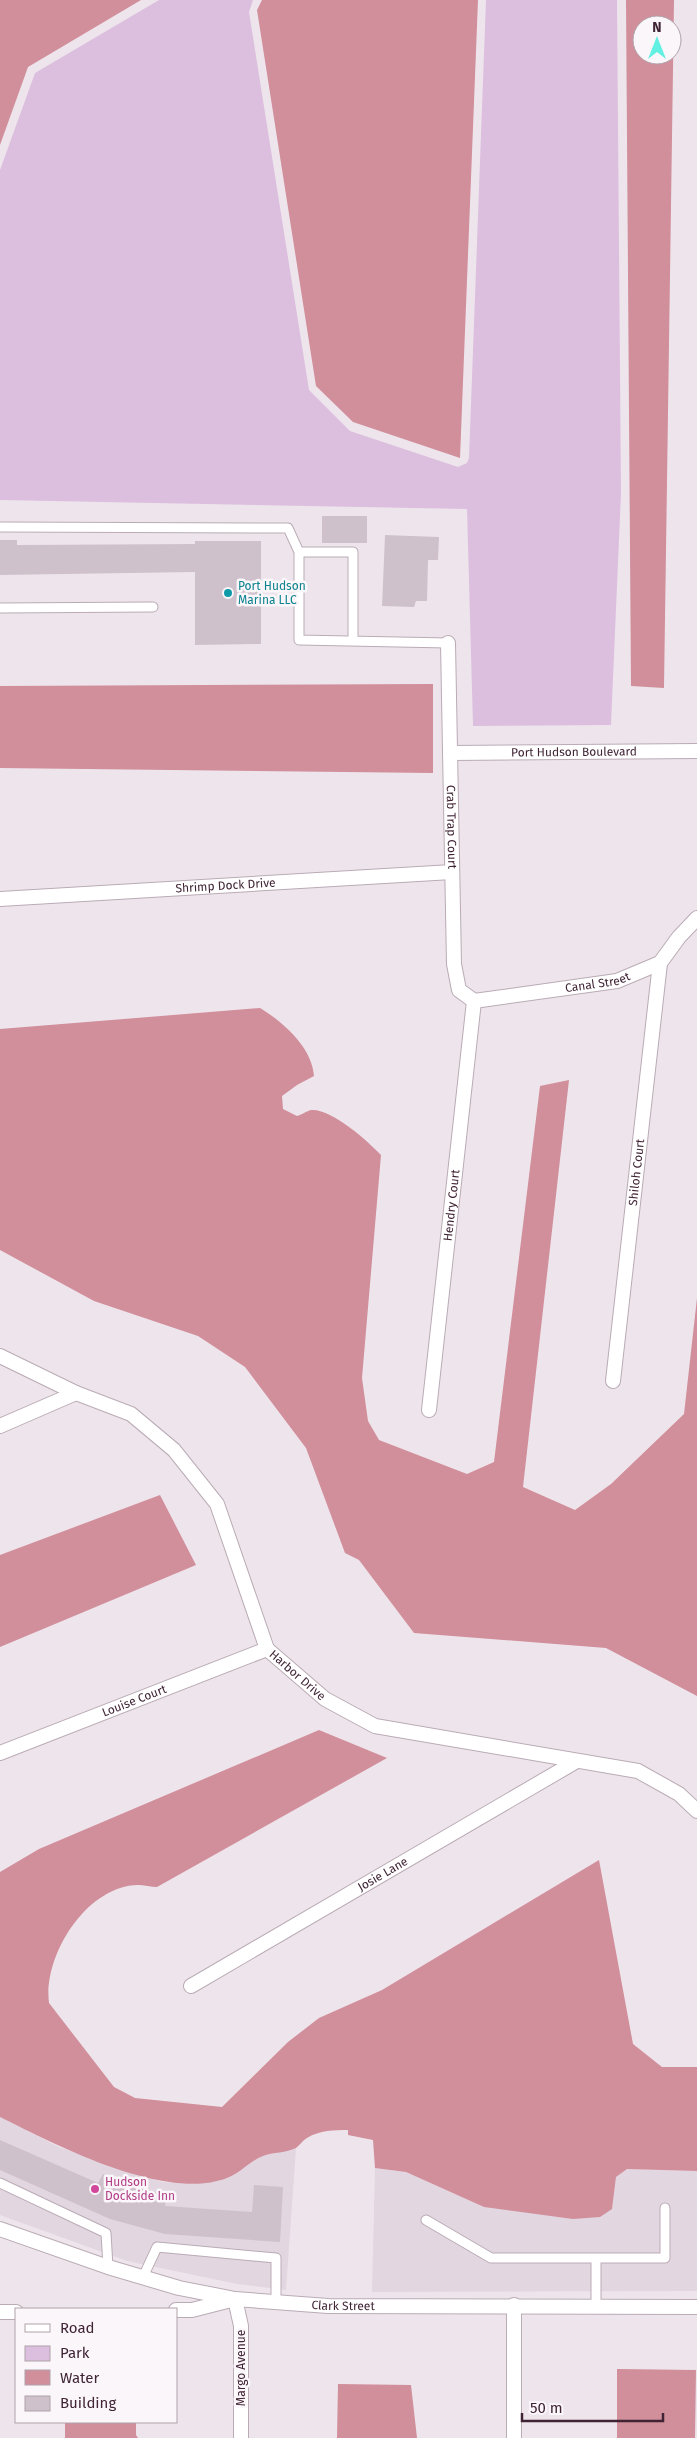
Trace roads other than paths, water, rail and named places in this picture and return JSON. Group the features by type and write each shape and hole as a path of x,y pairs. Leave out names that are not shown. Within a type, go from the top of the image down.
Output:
{"street":[{"name":"Crab Trap Court","path":"448,643 454,964 459,990 474,1001"},
{"name":"Port Hudson Boulevard","path":"450,753 697,751"},
{"name":"Shrimp Dock Drive","path":"0,899 452,872"},
{"path":"660,964 679,937 697,918"},
{"name":"Canal Street","path":"474,1001 617,981 660,964"},
{"name":"Shiloh Court","path":"613,1381 660,964"},
{"name":"Hendry Court","path":"429,1410 474,1001"},
{"name":"Harbor Drive","path":"0,1356 76,1393 131,1414 174,1450 217,1504 267,1649 325,1700 375,1726 575,1762 638,1771 679,1794 697,1811"},
{"path":"0,1426 76,1393"},
{"name":"Louise Court","path":"0,1753 267,1649"},
{"name":"Josie Lane","path":"191,1986 575,1762"},
{"name":"Clark Street","path":"0,2229 108,2267 179,2288 235,2299 328,2306 514,2305 697,2307"},
{"path":"178,2310 192,2310 235,2299"},
{"name":"Margo Avenue","path":"235,2299 241,2326 241,2438"},
{"path":"514,2305 514,2438"},
{"path":"0,2312 15,2312"}],"lane":[{"path":"0,527 288,528 299,552 299,640 448,643"},
{"path":"299,552 353,552 353,641"},
{"path":"0,608 153,608"},
{"path":"0,2183 106,2233 108,2267"},
{"path":"426,2220 491,2258 665,2258 665,2208"},
{"path":"142,2277 157,2248 276,2258 276,2302"},
{"path":"596,2258 596,2306"}],"water":[{"path":"0,0 141,0 28,67 0,145"},
{"path":"262,0 478,0 460,458 353,422 316,386 257,10"},
{"path":"626,0 674,0 674,15 632,15 632,65 673,65 664,688 631,686"},
{"path":"433,684 433,773 0,768 0,686"},
{"path":"260,1008 278,1020 295,1036 308,1055 312,1065 314,1076 282,1096 283,1109 297,1116 311,1110 329,1114 349,1126 381,1155 362,1378 368,1421 379,1440 467,1474 494,1462 540,1086 569,1080 523,1487 575,1510 611,1484 684,1414 697,1298 697,1696 606,1648 414,1633 359,1560 345,1553 306,1448 245,1367 198,1336 94,1301 0,1250 0,1029"},
{"path":"160,1495 196,1565 0,1647 0,1555"},
{"path":"319,1730 387,1758 157,1887 138,1885 119,1888 101,1897 85,1910 61,1945 53,1965 49,1984 49,2003 114,2087 135,2098 222,2107 288,2042 319,2018 382,1990 599,1860 633,2044 662,2067 697,2067 697,2171 627,2169 616,2177 612,2209 600,2217 573,2219 484,2207 406,2172 375,2168 373,2140 348,2135 348,2130 332,2130 317,2133 306,2139 296,2148 258,2158 227,2178 202,2183 173,2183 143,2177 111,2167 50,2142 0,2117 0,1872 39,1849"},
{"path":"617,2369 696,2370 695,2438 617,2438"},
{"path":"338,2384 411,2385 417,2438 337,2438"},
{"path":"65,2423 136,2423 136,2435 138,2438 65,2438"}],"place":[{"name":"Port Hudson Marina LLC","path":"228,593"},
{"name":"Hudson Dockside Inn","path":"95,2189"}]}
